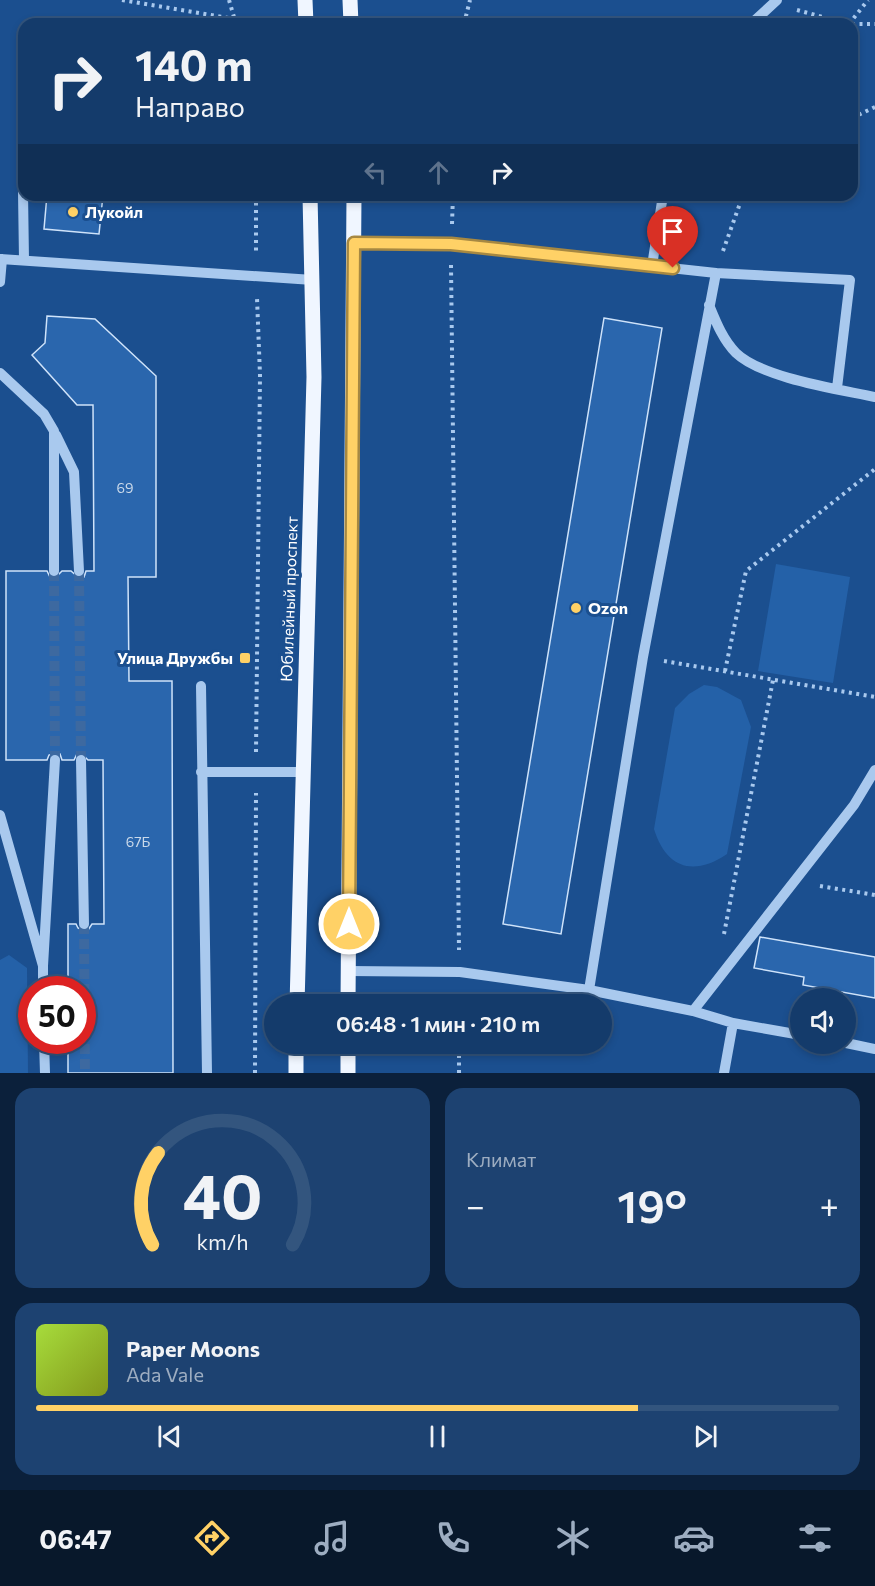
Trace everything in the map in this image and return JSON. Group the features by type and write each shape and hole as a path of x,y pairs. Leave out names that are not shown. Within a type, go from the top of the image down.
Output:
{"main road":[{"path":"305,0 306,18"},
{"path":"350,0 351,18"},
{"name":"Юбилейный проспект","path":"297,994 301,772 314,377 310,201"},
{"path":"348,994 354,201"},
{"path":"296,1054 296,1073"},
{"path":"348,1054 348,1073"}],"lane":[{"path":"758,18 776,2"},
{"path":"23,201 24,260"},
{"path":"652,266 662,201"},
{"path":"354,243 451,244 716,273 850,280 837,388"},
{"path":"0,282 1,259 313,280"},
{"path":"589,990 643,657 716,273"},
{"path":"709,305 721,333 735,352 755,368 875,397"},
{"path":"0,373 44,414 74,472 80,571"},
{"path":"54,431 54,571"},
{"path":"201,686 207,1073"},
{"path":"43,976 55,760"},
{"path":"81,760 84,924"},
{"path":"693,1011 854,805 875,770"},
{"path":"201,772 301,772"},
{"path":"0,815 43,966"},
{"path":"348,971 460,972 589,990 693,1011 734,1023 790,1033"},
{"path":"724,1073 734,1023"},
{"path":"856,1045 875,1049"},
{"path":"44,1054 45,1073"}],"path":[{"path":"122,0 214,18"},
{"path":"229,0 234,18"},
{"path":"466,18 470,0"},
{"path":"854,18 868,0"},
{"path":"776,2 830,18"},
{"path":"858,24 875,24"},
{"path":"858,115 875,107"},
{"path":"255,1073 260,375 256,201"},
{"path":"453,201 451,244 460,994"},
{"path":"716,273 740,201"},
{"path":"725,671 746,571 875,470"},
{"path":"643,657 875,697"},
{"path":"724,936 773,680"},
{"path":"794,881 875,895"},
{"path":"459,1054 459,1073"}],"shaded area":[{"path":"776,564 850,577 833,683 758,671"},
{"path":"704,685 717,687 741,700 751,727 727,854 715,861 692,866 682,865 673,860 659,842 654,829 675,708 689,694"},
{"path":"9,955 27,968 27,976 18,976 18,1054 28,1054 28,1073 0,1073 0,960"}],"building":[{"name":"Лукойл","path":"46,201 102,201 99,234 44,229"},
{"path":"47,316 95,319 156,376 156,577 128,577 129,681 172,681 173,1073 68,1073 68,1054 96,1054 96,976 68,976 68,924 76,924 84,931 88,930 92,924 104,924 103,760 88,760 81,753 77,754 74,760 62,760 60,754 55,753 49,755 47,760 6,760 6,571 47,571 50,577 55,578 62,571 71,571 79,578 84,577 86,571 94,571 93,405 77,405 32,355 45,343"},
{"path":"604,318 662,328 561,934 503,924"},
{"path":"760,937 875,957 875,998 856,995 856,988 820,988 803,985 804,977 754,968"}],"tunnel":[{"path":"54,571 55,760"},
{"path":"79,571 81,760"},
{"path":"84,924 85,1073"}],"place":[{"name":"Лукойл","path":"73,212"},
{"name":"Ozon","path":"576,608"},
{"name":"Улица Дружбы","path":"245,658"}],"route":[{"path":"349,924 354,243 451,244 673,268"}]}
